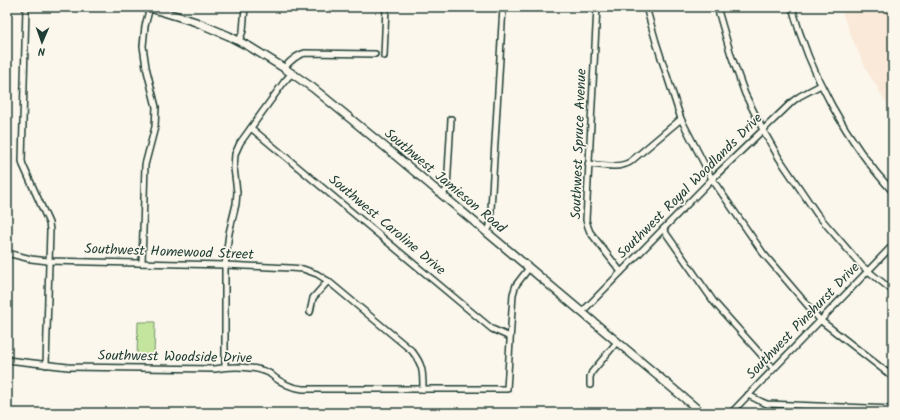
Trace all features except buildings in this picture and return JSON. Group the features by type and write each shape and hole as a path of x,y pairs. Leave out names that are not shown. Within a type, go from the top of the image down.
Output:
{"street":[{"path":"26,7 22,161 49,223 50,230 46,365"},
{"path":"142,263 145,165 155,127 156,107 146,67 143,46 149,7"},
{"name":"Southwest Jamieson Road","path":"149,7 196,22 239,41 292,73 339,109 702,413"},
{"path":"239,41 243,31 245,7"},
{"path":"384,56 386,7"},
{"path":"487,232 490,226 503,7"},
{"name":"Southwest Spruce Avenue","path":"597,7 586,216 590,232 621,272"},
{"path":"646,7 681,119 712,179 763,253 820,320 893,378"},
{"path":"717,7 731,55 745,94 778,158 817,214 868,271 893,291"},
{"path":"792,7 802,40 821,85 836,113 864,156 893,192"},
{"path":"284,68 290,60 305,53 376,54"},
{"path":"225,367 226,265 229,233 236,204 237,192 234,168 235,154 240,143 292,73"},
{"name":"Southwest Royal Woodlands Drive","path":"582,312 712,179 763,130 797,98 821,85"},
{"path":"442,195 447,189 451,119"},
{"path":"588,164 620,166 630,162 681,119"},
{"name":"Southwest Caroline Drive","path":"251,128 492,329 510,337"},
{"path":"663,229 714,302 773,368"},
{"name":"Southwest Pinehurst Drive","path":"731,413 893,245"},
{"name":"Southwest Homewood Street","path":"7,253 48,261 226,265 303,269 317,274 328,281 412,351 421,364 424,389"},
{"path":"510,337 513,294 516,285 529,268"},
{"path":"310,312 313,298 328,281"},
{"name":"Southwest Woodside Drive","path":"7,360 68,367 215,369 225,367 241,367 256,369 268,373 281,382 303,390 507,389 510,337"},
{"path":"590,385 590,377 592,372 617,342"},
{"path":"748,395 767,404 893,409"}],"shaded area":[{"path":"840,7 893,7 893,113 868,73"}],"green space":[{"path":"138,322 155,322 154,356 137,355"}]}
